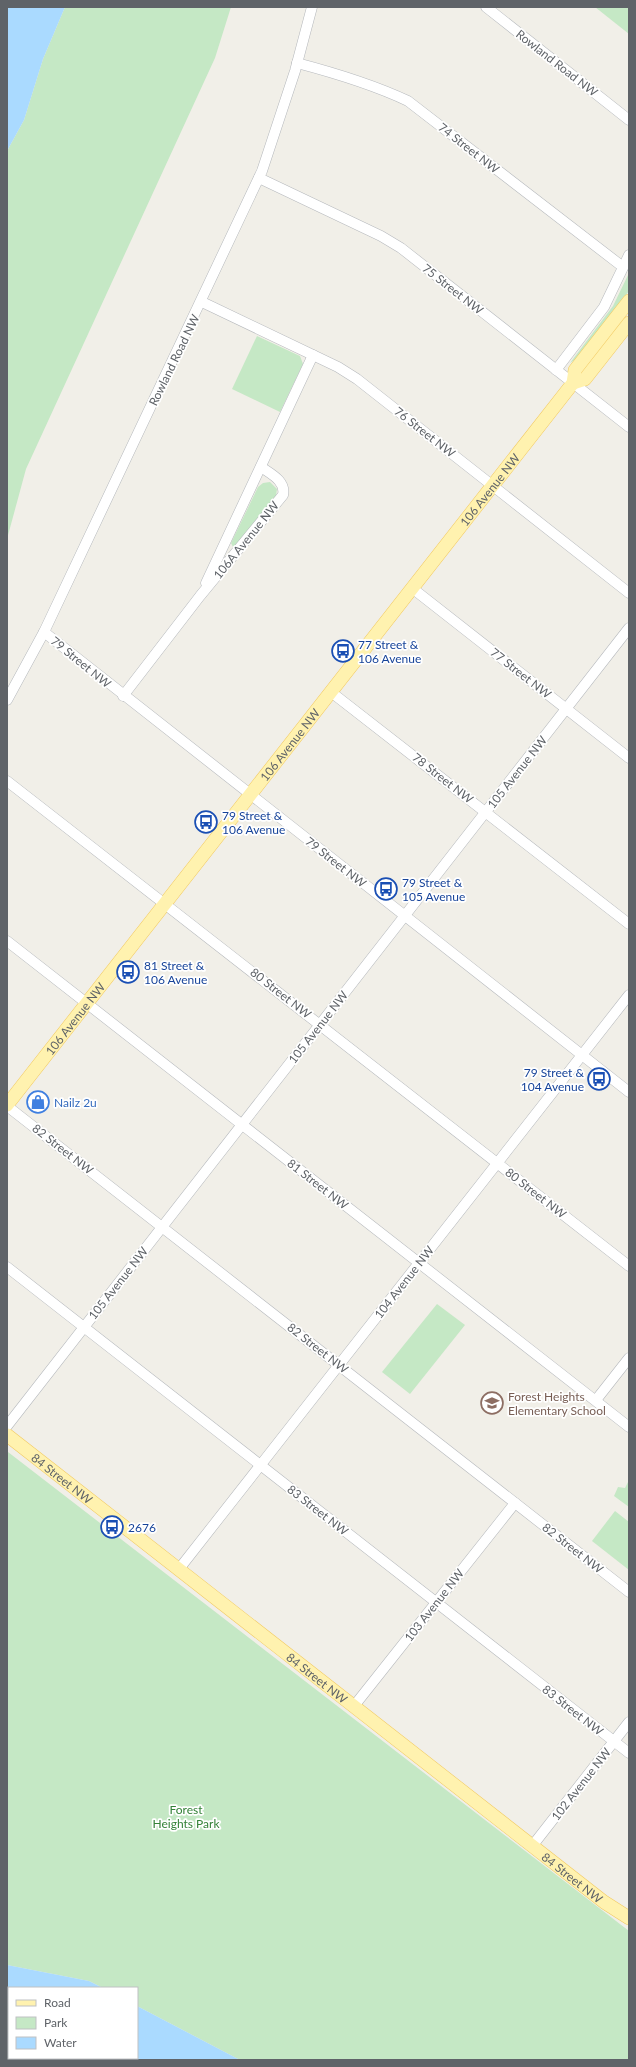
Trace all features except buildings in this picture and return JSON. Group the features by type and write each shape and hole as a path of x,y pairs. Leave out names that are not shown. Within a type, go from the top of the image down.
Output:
{"main road":[{"name":"106 Avenue NW","path":"573,383 574,370 629,300"},
{"name":"106 Avenue NW","path":"7,1106 573,383 585,378 629,323"},
{"name":"84 Street NW","path":"7,1435 604,1902 629,1918"}],"street":[{"name":"Rowland Road NW","path":"7,700 44,632 202,302 259,178 297,63 312,7"},
{"name":"Rowland Road NW","path":"486,7 629,120"},
{"name":"74 Street NW","path":"297,63 354,78 381,88 408,101 623,267"},
{"name":"75 Street NW","path":"259,178 381,236 401,248 629,427"},
{"path":"556,370 604,307 629,255"},
{"name":"76 Street NW","path":"202,302 338,367 357,379 629,593"},
{"name":"106A Avenue NW","path":"200,596 313,355"},
{"name":"106A Avenue NW","path":"123,696 200,596 239,551 283,495 284,488 280,481 261,467"},
{"name":"77 Street NW","path":"412,588 629,758"},
{"name":"105 Avenue NW","path":"7,1426 629,628"},
{"name":"79 Street NW","path":"44,632 123,696 629,1092"},
{"name":"78 Street NW","path":"332,692 629,924"},
{"name":"80 Street NW","path":"7,781 629,1266"},
{"name":"81 Street NW","path":"7,941 629,1427"},
{"name":"104 Avenue NW","path":"179,1569 629,995"},
{"name":"82 Street NW","path":"7,1106 629,1592"},
{"name":"83 Street NW","path":"7,1267 629,1753"},
{"path":"596,1400 629,1358"},
{"name":"103 Avenue NW","path":"354,1706 515,1503"},
{"name":"102 Avenue NW","path":"533,1845 629,1722"}],"green space":[{"path":"65,7 231,7 215,58 26,469 7,539 7,151 24,120 43,59"},
{"path":"595,7 629,7 629,34"},
{"path":"629,273 629,291 578,358 570,363 613,306"},
{"path":"257,336 300,356 303,364 280,412 232,389"},
{"path":"270,482 277,489 276,496 236,547 233,547 231,543 258,487 263,483"},
{"path":"437,1304 465,1325 410,1394 382,1372"},
{"name":"Forest Heights Park","path":"8,1452 629,1931 629,2060 240,2060 138,2007 138,1987 101,1987 89,1981 7,1965"},
{"path":"629,1480 629,1507 614,1496 618,1487 625,1488"},
{"path":"615,1511 629,1522 629,1570 592,1541"}],"water":[{"path":"7,7 65,7 43,59 24,120 7,151"},
{"path":"7,1965 89,1981 101,1987 8,1987 8,2059 138,2059 138,2007 240,2060 7,2060"}],"place":[{"name":"77 Street & 106 Avenue","path":"343,651"},
{"name":"79 Street & 106 Avenue","path":"206,822"},
{"name":"79 Street & 105 Avenue","path":"386,889"},
{"name":"81 Street & 106 Avenue","path":"128,972"},
{"name":"79 Street & 104 Avenue","path":"599,1079"},
{"name":"Nailz 2u","path":"38,1102"},
{"name":"Forest Heights Elementary School","path":"492,1403"},
{"name":"2676","path":"112,1527"}]}
